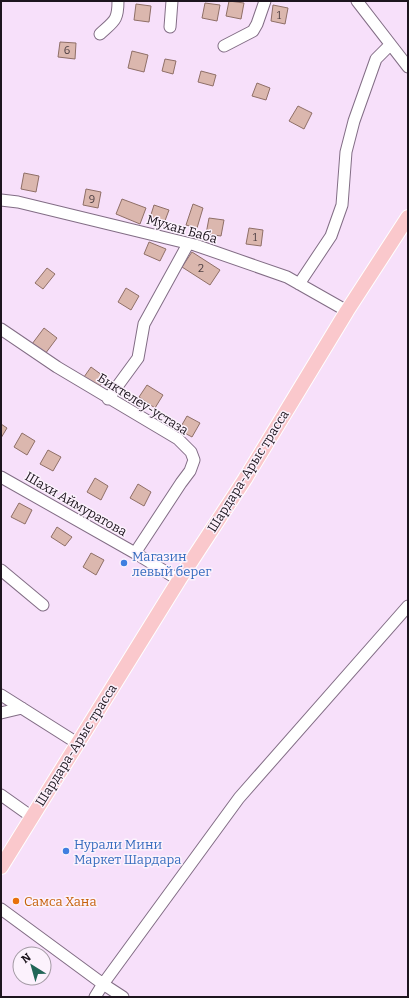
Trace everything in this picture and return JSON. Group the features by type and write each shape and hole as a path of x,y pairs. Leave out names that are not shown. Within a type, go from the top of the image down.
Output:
{"main road":[{"name":"Шардара-Арыс трасса","path":"1,868 179,580 245,479 347,310 408,217"}],"street":[{"path":"100,34 116,19 118,13 118,1"},
{"path":"170,27 172,1"},
{"path":"224,46 253,30 257,24 265,1"},
{"path":"357,1 408,67"},
{"path":"299,284 331,236 342,205 346,152 354,121 376,59 390,45"},
{"name":"Мухан Баба","path":"1,200 18,202 188,244 288,277 347,310"},
{"path":"108,398 138,358 144,324 188,244"},
{"name":"Биктелеу-устаза","path":"2,332 57,367 178,439 191,452 194,460 190,471 135,553"},
{"name":"Шахи Аймуратова","path":"1,477 74,520 135,553 179,580"},
{"path":"1,570 43,605"},
{"path":"95,997 239,798 408,606"},
{"path":"1,695 78,743"},
{"path":"1,713 22,708"},
{"path":"1,795 32,817"},
{"path":"1,909 103,984 124,997"}],"building":[{"path":"229,1 244,3 241,19 226,16"},
{"path":"205,3 220,5 217,21 202,18"},
{"path":"136,4 151,6 149,22 134,20"},
{"path":"273,5 288,8 285,24 271,21"},
{"path":"60,42 76,43 75,59 58,57"},
{"path":"132,51 148,55 144,72 128,68"},
{"path":"165,59 176,61 173,74 162,71"},
{"path":"201,71 216,75 213,86 198,82"},
{"path":"257,83 270,88 266,100 252,96"},
{"path":"298,106 312,113 304,129 289,121"},
{"path":"24,173 39,176 36,192 21,189"},
{"path":"86,189 101,192 98,208 83,205"},
{"path":"122,199 146,208 140,224 116,214"},
{"path":"193,204 203,208 197,228 186,225"},
{"path":"154,205 169,210 163,226 149,221"},
{"path":"209,218 224,220 221,236 206,234"},
{"path":"249,228 263,230 261,246 246,244"},
{"path":"149,242 166,249 160,261 144,254"},
{"path":"192,252 220,270 210,285 182,267"},
{"path":"47,268 55,274 43,289 35,283"},
{"path":"126,288 139,296 131,310 118,302"},
{"path":"44,328 57,338 45,354 32,344"},
{"path":"91,367 106,378 98,388 84,377"},
{"path":"147,385 163,395 155,408 139,397"},
{"path":"187,416 200,423 192,437 179,430"},
{"path":"1,424 7,428 1,438"},
{"path":"22,433 35,441 27,455 14,447"},
{"path":"48,450 61,457 53,471 40,464"},
{"path":"95,478 108,486 101,500 87,492"},
{"path":"138,484 151,492 144,506 130,498"},
{"path":"19,503 32,510 25,524 11,517"},
{"path":"57,527 72,537 65,546 51,537"},
{"path":"91,553 104,560 96,575 83,567"}],"place":[{"name":"Магазин левый берег","path":"124,563"},
{"name":"Нурали Мини Маркет Шардара","path":"66,851"},
{"name":"Самса Хана","path":"16,901"}]}
